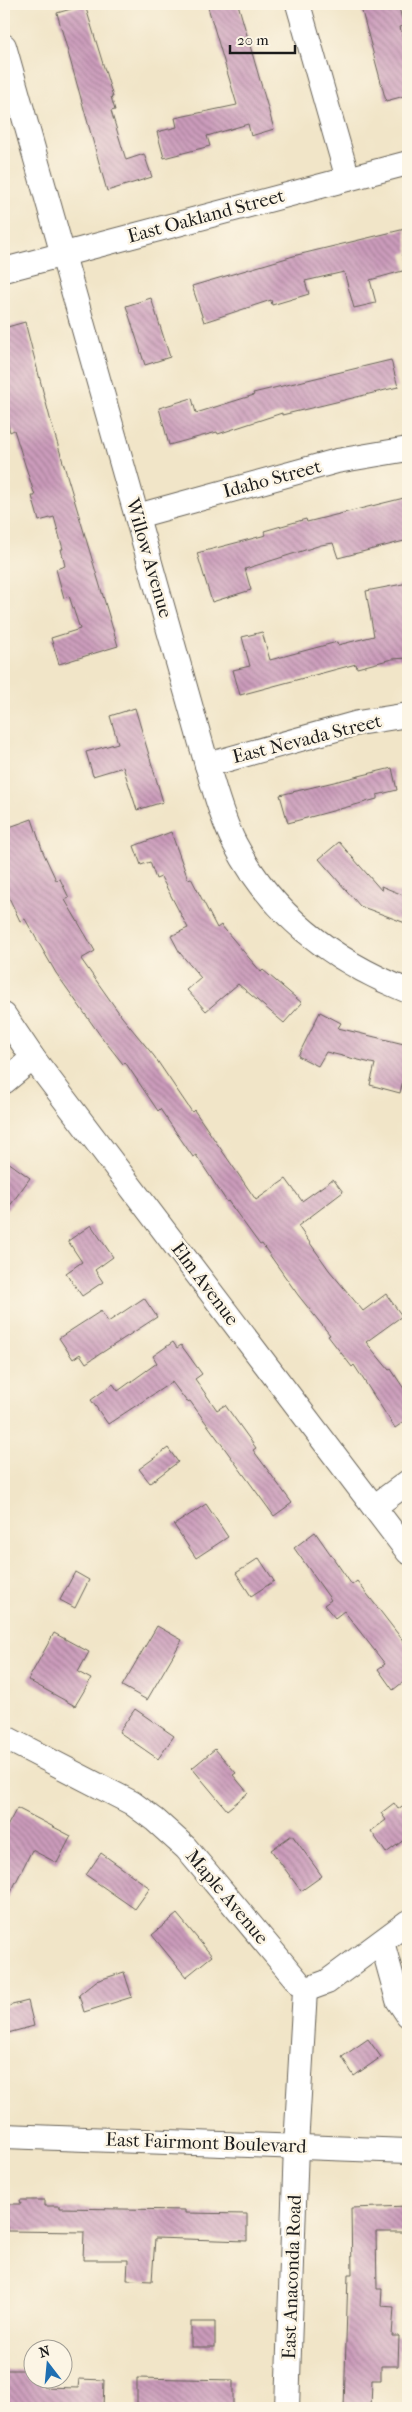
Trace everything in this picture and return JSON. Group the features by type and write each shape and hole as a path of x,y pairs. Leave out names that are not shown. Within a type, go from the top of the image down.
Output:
{"street":[{"path":"298,4 348,179"},
{"name":"Willow Avenue","path":"4,46 207,765 221,810 235,843 255,876 280,908 311,937 351,965 408,991"},
{"name":"East Oakland Street","path":"4,270 408,163"},
{"name":"Idaho Street","path":"137,516 337,461 408,449"},
{"name":"East Nevada Street","path":"207,765 358,723 408,715"},
{"name":"Elm Avenue","path":"4,1015 33,1058 408,1552"},
{"path":"4,1082 33,1058"},
{"path":"374,1507 408,1482"},
{"name":"Maple Avenue","path":"4,1737 132,1803 155,1820 186,1848 305,1990"},
{"path":"296,2146 305,1990 327,1982 408,1922"},
{"path":"382,1942 398,2000 408,2015"},
{"name":"East Fairmont Boulevard","path":"4,2136 408,2151"},
{"name":"East Anaconda Road","path":"287,2408 296,2146"}],"building":[{"path":"207,4 238,4 274,129 251,136 248,124 207,136 210,146 164,158 157,132 177,127 175,118 237,105"},
{"path":"360,4 398,4 404,26 400,27 408,57 408,95 386,101"},
{"path":"85,5 113,97 111,97 115,110 111,111 126,160 144,154 152,177 107,191 57,13"},
{"path":"405,229 408,252 402,254 406,270 370,280 376,303 354,308 344,272 305,281 309,294 272,305 271,300 204,322 192,286 297,255"},
{"path":"151,298 170,357 145,365 126,306"},
{"path":"25,322 51,422 118,646 59,664 51,638 80,629 69,596 64,598 56,569 65,566 61,549 63,549 54,517 39,521 32,496 35,496 14,430 10,432 4,409 4,328"},
{"path":"391,360 398,387 282,415 282,413 218,434 217,432 169,445 159,408 192,398 196,413 254,395 253,393"},
{"path":"408,497 408,540 338,558 333,543 321,545 245,569 251,590 212,602 197,553 266,535 264,531 306,519 307,522"},
{"path":"408,583 408,658 392,659 357,668 356,664 240,695 233,670 250,666 242,637 262,632 270,660 337,642 338,645 374,636 366,591"},
{"path":"135,708 163,802 137,810 123,767 93,776 86,752 118,743 110,716"},
{"path":"392,768 397,790 377,795 377,799 288,823 280,795"},
{"path":"32,819 43,852 56,880 60,879 69,898 65,900 95,951 81,959 122,1017 154,1056 192,1112 194,1110 256,1200 286,1179 302,1201 333,1179 343,1192 298,1226 329,1270 363,1311 386,1294 402,1316 366,1342 389,1370 391,1369 408,1395 408,1419 395,1428 354,1365 352,1367 328,1336 330,1335 298,1295 262,1244 260,1245 227,1202 196,1155 193,1157 160,1109 158,1111 125,1062 123,1064 100,1035 56,973 25,919 20,921 4,887 4,829"},
{"path":"171,832 188,879 191,878 217,928 221,925 261,972 263,970 302,1003 284,1023 238,984 206,1011 187,990 201,978 180,953 171,936 188,928 161,877 156,879 150,862 141,865 134,846"},
{"path":"339,842 382,891 381,886 408,897 408,924 360,906 319,859"},
{"path":"320,1012 341,1023 338,1028 408,1045 408,1058 400,1093 370,1085 375,1064 326,1052 318,1066 298,1056"},
{"path":"4,1159 30,1178 4,1214"},
{"path":"91,1225 113,1257 95,1270 103,1282 82,1296 66,1273 82,1262 68,1241"},
{"path":"144,1298 157,1317 86,1363 80,1354 73,1359 59,1338 101,1311 108,1322"},
{"path":"173,1342 177,1348 181,1345 202,1374 195,1379 217,1410 225,1405 256,1448 253,1450 292,1503 274,1516 190,1401 187,1402 172,1382 108,1424 91,1400 113,1384 118,1391 157,1363 153,1356"},
{"path":"168,1448 178,1462 150,1483 139,1469"},
{"path":"206,1504 228,1537 196,1558 174,1525"},
{"path":"315,1532 352,1585 357,1581 408,1647 408,1678 393,1690 378,1669 385,1664 344,1611 335,1618 324,1605 331,1600 294,1548"},
{"path":"259,1558 274,1581 251,1596 236,1573"},
{"path":"75,1572 89,1580 75,1608 60,1600"},
{"path":"157,1626 182,1640 147,1700 122,1686"},
{"path":"54,1633 89,1652 78,1672 91,1679 75,1706 28,1680"},
{"path":"135,1709 174,1736 158,1759 119,1732"},
{"path":"215,1749 236,1773 233,1775 248,1793 227,1810 192,1768"},
{"path":"408,1802 408,1837 386,1853 371,1831 386,1820 381,1813 394,1803 398,1809"},
{"path":"17,1808 71,1836 57,1863 32,1850 4,1906 4,1832"},
{"path":"292,1835 322,1876 301,1891 271,1850"},
{"path":"101,1853 150,1888 135,1909 86,1875"},
{"path":"177,1914 212,1956 186,1977 152,1935"},
{"path":"124,1972 132,1997 84,2012 79,1995 96,1981"},
{"path":"28,2001 34,2026 4,2034 4,2007"},
{"path":"368,2039 381,2057 354,2076 342,2057"},
{"path":"20,2200 45,2200 45,2206 60,2206 60,2208 185,2210 185,2213 247,2214 247,2241 155,2238 152,2281 127,2280 128,2260 83,2260 84,2232 7,2231 8,2204 21,2204"},
{"path":"408,2206 408,2232 376,2232 377,2289 382,2289 381,2306 394,2307 392,2336 399,2336 398,2366 381,2366 381,2380 372,2380 371,2408 344,2408 348,2274 352,2274 351,2208"},
{"path":"191,2322 215,2322 215,2347 191,2347"},
{"path":"4,2370 22,2370 22,2390 72,2390 72,2388 78,2388 79,2379 104,2380 103,2408 4,2408"},
{"path":"137,2378 233,2380 233,2408 137,2408"}]}
